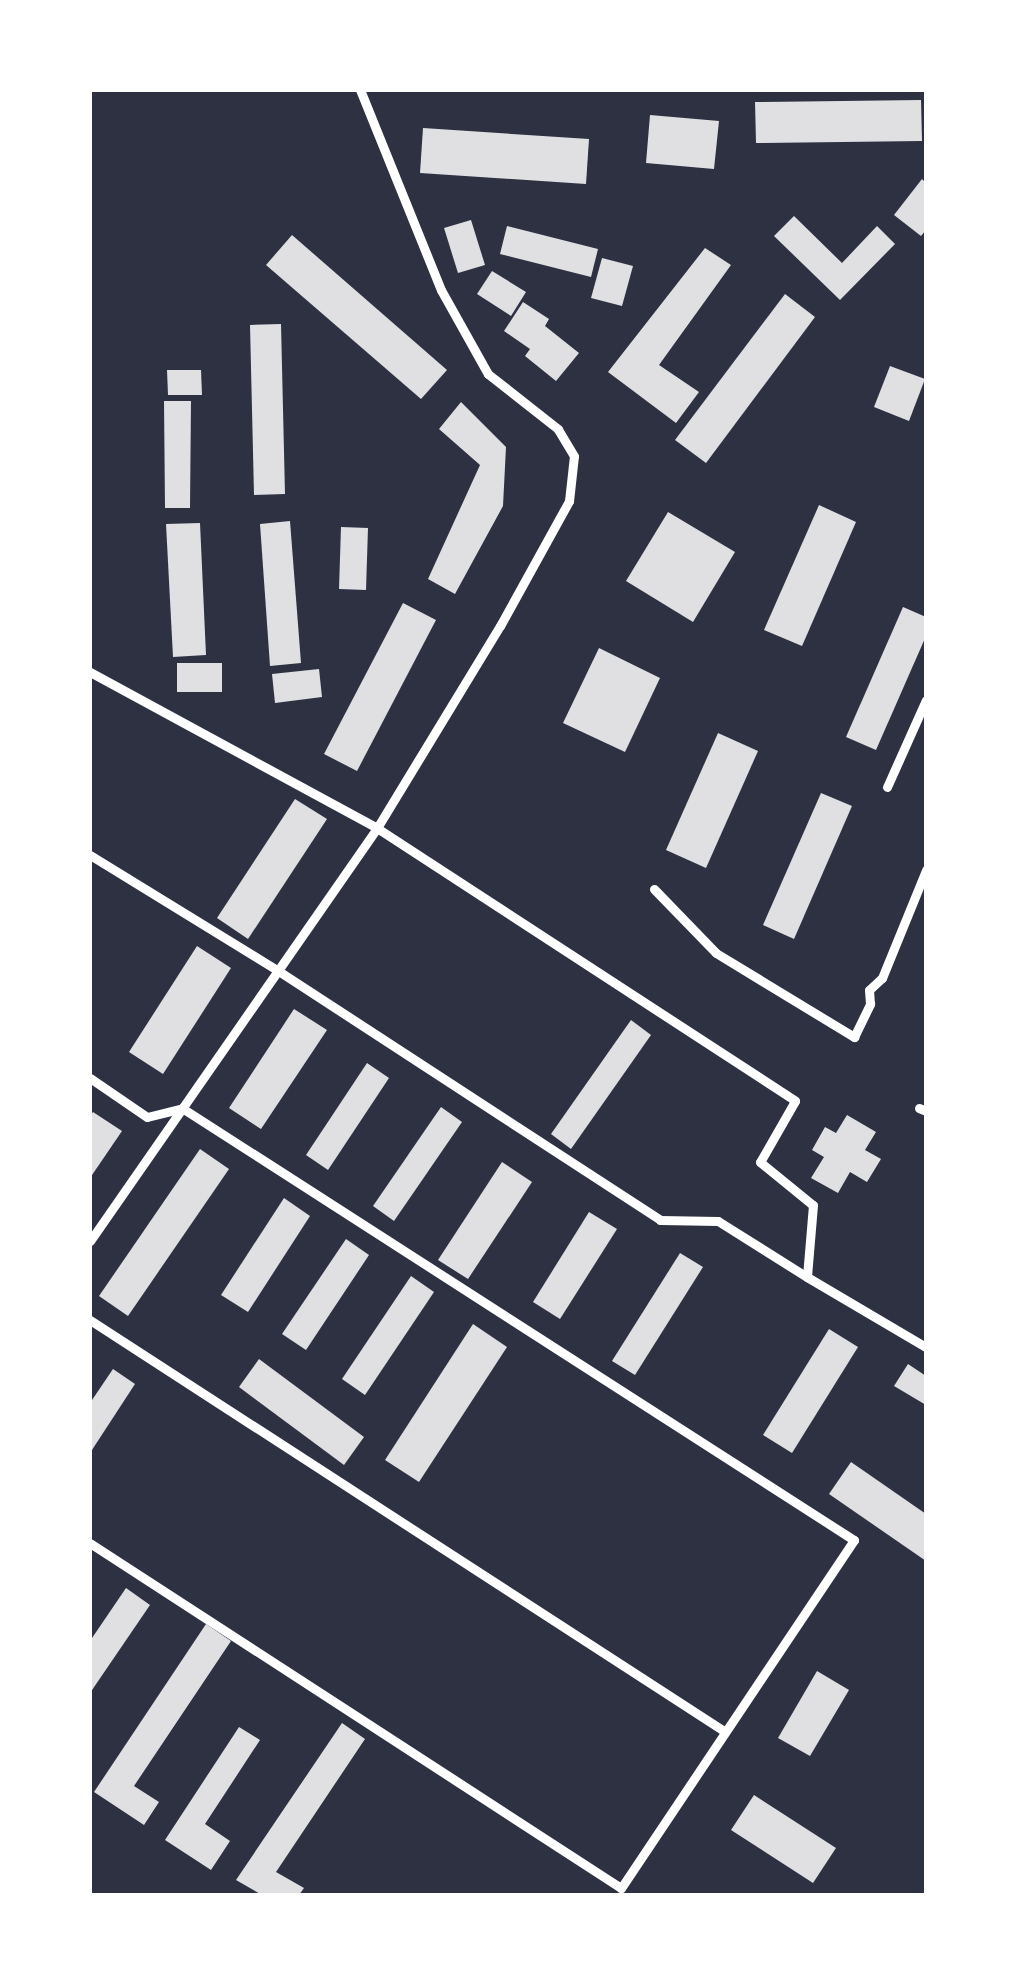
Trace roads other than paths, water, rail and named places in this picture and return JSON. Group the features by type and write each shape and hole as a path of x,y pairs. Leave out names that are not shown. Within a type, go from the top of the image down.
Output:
{"street":[{"path":"90,1240 377,828 500,626 569,501 574,456 558,429 488,374 442,290 360,90"},
{"path":"90,672 377,828 795,1101 760,1162 813,1205 807,1277"},
{"path":"887,787 926,700"},
{"path":"90,855 277,970 660,1220 718,1222 926,1348"},
{"path":"654,890 716,953 854,1036 870,1004 868,990 882,978 926,870"},
{"path":"90,1078 147,1117 182,1108 854,1540 621,1888 90,1543"},
{"path":"90,1320 724,1731"}]}
